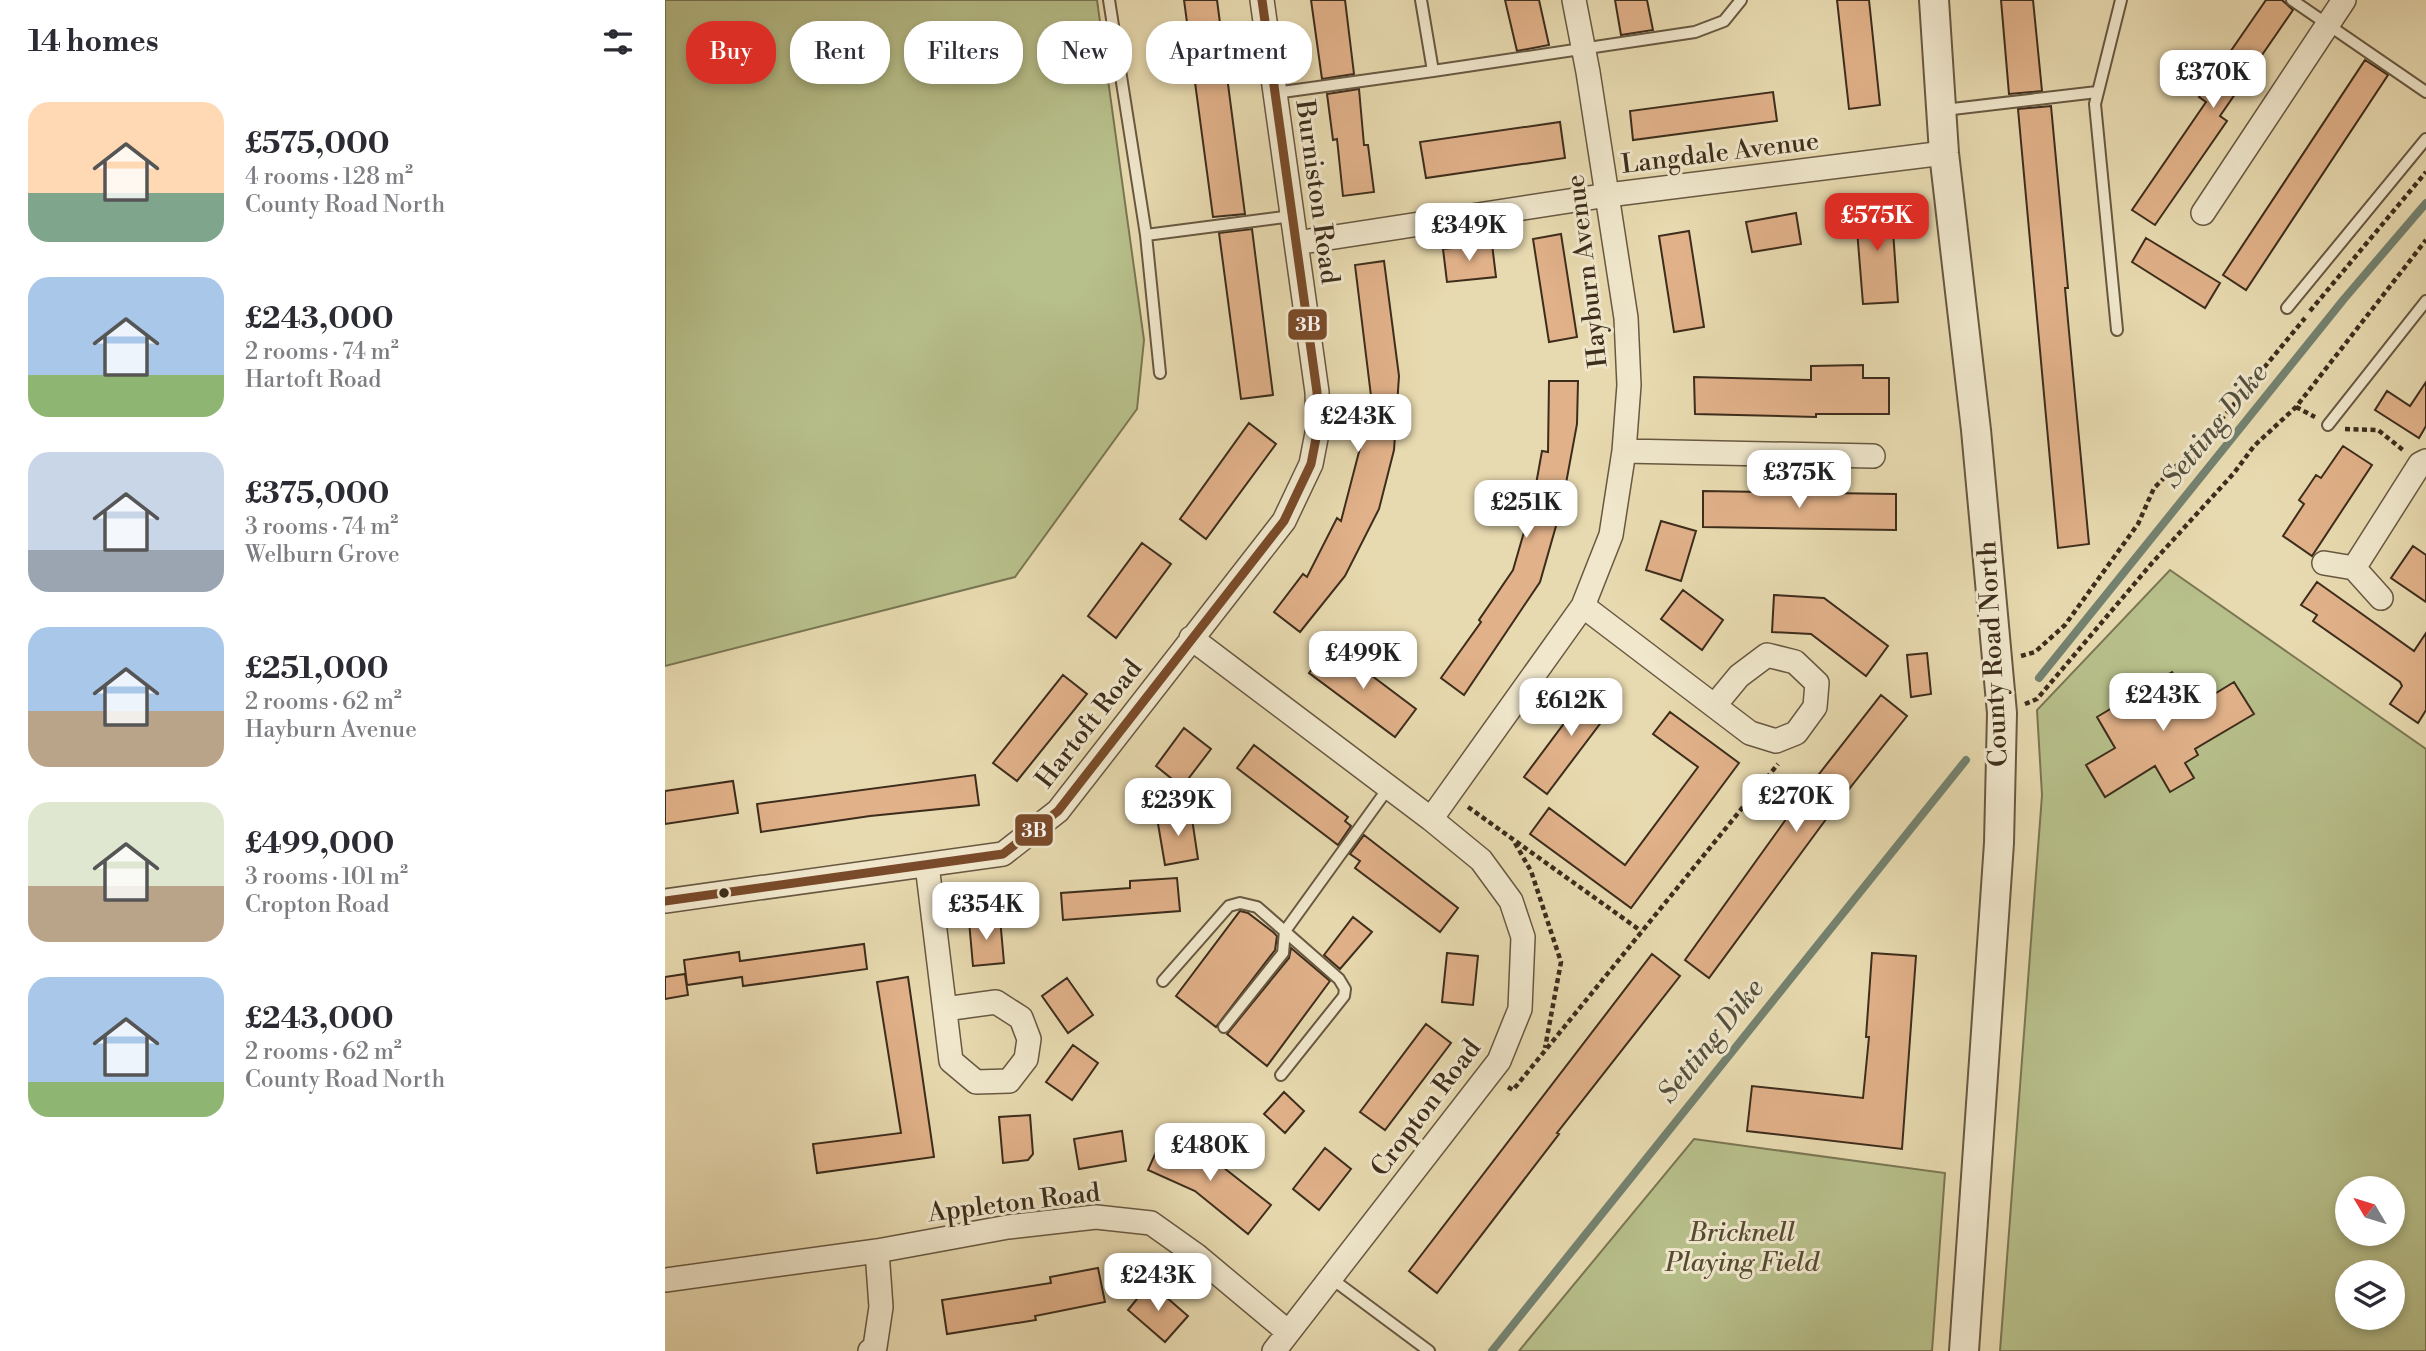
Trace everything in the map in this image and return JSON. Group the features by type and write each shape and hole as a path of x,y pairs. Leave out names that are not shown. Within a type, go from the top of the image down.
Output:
{"street":[{"name":"Burniston Road","path":"1262,0 1317,393"},
{"name":"Hayburn Avenue","path":"1431,819 1583,606 1611,536 1624,451 1629,385 1626,318 1574,0"},
{"name":"County Road North","path":"1934,0 1944,153 1976,430 2001,713 1999,843 1964,1351"},
{"path":"2203,213 2344,0"},
{"name":"Langdale Avenue","path":"1296,243 1608,195 1944,153"},
{"name":"Hartoft Road","path":"665,901 1003,855 1058,811 1284,522 1311,464 1318,428 1317,393"},
{"path":"1624,451 1873,456"},
{"path":"2354,568 2423,462"},
{"path":"2324,563 2354,568 2381,598"},
{"path":"1583,606 1749,733 1776,741 1796,733 1815,708 1817,683 1795,662 1767,655 1739,676 1715,705"},
{"name":"Cropton Road","path":"1191,638 1431,819 1481,860 1511,901 1523,937 1520,1009 1499,1061 1274,1351"},
{"path":"927,864 945,1009"},
{"name":"Appleton Road","path":"665,1280 877,1251 1008,1227 1096,1217 1151,1223 1196,1255 1288,1332"},
{"path":"870,1351 875,1347 881,1307 877,1251"}],"lane":[{"path":"1109,0 1146,235 1160,373"},
{"path":"1421,0 1433,71"},
{"path":"1275,93 1712,28 1724,21 1741,0"},
{"path":"2117,330 2096,130 2097,92 2121,0"},
{"path":"2292,0 2426,92"},
{"path":"1941,110 2097,92"},
{"path":"2287,308 2426,139"},
{"path":"1146,235 1292,216"},
{"path":"2328,425 2426,301"},
{"path":"1224,1027 1283,953 1285,931 1389,787"},
{"path":"1163,981 1229,906 1240,903 1257,907 1339,979 1346,989 1344,996 1281,1075"},
{"path":"1332,1279 1429,1351"}],"path":[{"path":"1997,662 2035,652 2064,625 2138,524 2154,488 2216,426 2426,172"},
{"path":"2001,713 2037,698 2152,563 2234,473 2254,446 2295,407 2426,240"},
{"path":"2295,407 2315,418"},
{"path":"2328,425 2353,431 2378,430 2423,462"},
{"path":"1490,1074 1513,1090 1640,931 1773,772 1796,733"},
{"path":"1450,793 1640,931"}],"green space":[{"path":"665,0 1097,0 1100,21 1037,21 1037,84 1109,84 1144,340 1137,409 1015,577 665,666"},
{"path":"2170,570 2426,749 2426,1351 2000,1351 2042,795 2037,710"},
{"name":"Bricknell Playing Field","path":"1694,1139 1945,1173 1932,1351 1519,1351"}],"building":[{"path":"1184,0 1217,0 1220,21 1187,21"},
{"path":"1311,0 1345,0 1354,74 1322,79"},
{"path":"1505,0 1539,0 1549,45 1517,51"},
{"path":"1615,0 1647,0 1653,30 1621,35"},
{"path":"1837,0 1869,0 1880,105 1849,109"},
{"path":"2001,0 2033,0 2042,91 2009,94"},
{"path":"2266,0 2282,0 2293,10 2220,116 2227,121 2155,225 2132,210 2206,102 2199,97"},
{"path":"2365,60 2388,75 2246,290 2223,275"},
{"path":"1195,84 1228,84 1245,214 1213,217"},
{"path":"1359,89 1364,145 1368,145 1374,192 1343,196 1337,139 1333,140 1327,94"},
{"path":"1773,92 1777,121 1633,140 1630,111"},
{"path":"2051,106 2089,544 2058,548 2018,109"},
{"path":"1560,122 1565,158 1426,178 1420,142"},
{"path":"1891,202 1898,302 1863,304 1855,205"},
{"path":"1796,213 1801,244 1752,252 1746,222"},
{"path":"1252,229 1273,395 1241,399 1219,233"},
{"path":"1689,231 1704,327 1674,332 1659,236"},
{"path":"1561,234 1577,337 1549,342 1533,239"},
{"path":"2146,238 2220,283 2205,308 2132,262"},
{"path":"1492,244 1496,277 1447,282 1443,249"},
{"path":"1384,261 1399,376 1394,450 1379,509 1345,576 1300,632 1274,612 1303,574 1307,577 1337,518 1341,521 1360,448 1362,396 1371,396 1355,265"},
{"path":"1863,365 1863,378 1889,378 1889,414 1816,414 1816,417 1695,414 1694,377 1811,380 1811,366"},
{"path":"1549,381 1578,381 1577,424 1562,505 1540,582 1464,695 1441,678 1481,622 1479,620 1513,570 1533,501 1542,451 1548,452"},
{"path":"2426,382 2426,426 2419,438 2375,410 2387,391 2410,406"},
{"path":"1249,423 1276,444 1206,539 1180,519"},
{"path":"2343,446 2372,465 2312,556 2283,536 2304,504 2299,500 2316,475 2321,478"},
{"path":"1703,491 1896,494 1896,530 1703,527"},
{"path":"1661,521 1696,531 1681,581 1646,570"},
{"path":"1142,543 1171,564 1116,638 1088,616"},
{"path":"2413,546 2426,555 2426,602 2391,578"},
{"path":"2317,582 2414,651 2426,633 2426,710 2418,723 2390,704 2402,686 2400,682 2313,621 2317,615 2301,605"},
{"path":"1683,590 1723,620 1702,650 1661,619"},
{"path":"1774,595 1824,598 1888,646 1866,676 1811,634 1772,632"},
{"path":"1331,645 1416,709 1395,737 1309,673"},
{"path":"1927,653 1931,694 1911,697 1907,655"},
{"path":"2172,672 2193,707 2234,682 2254,714 2195,749 2198,755 2185,763 2194,778 2170,792 2155,766 2105,797 2086,765 2115,748 2097,717"},
{"path":"1063,675 1087,694 1017,781 993,763"},
{"path":"1595,682 1618,700 1547,794 1524,777"},
{"path":"1881,695 1907,716 1838,803 1709,978 1685,960 1812,783"},
{"path":"1670,712 1739,763 1631,908 1530,834 1549,808 1625,865 1698,767 1653,734"},
{"path":"1184,728 1211,749 1182,787 1156,766"},
{"path":"1254,745 1348,817 1345,821 1351,826 1338,845 1237,768"},
{"path":"975,775 979,805 870,816 761,832 757,804"},
{"path":"733,781 738,813 665,824 665,791"},
{"path":"1191,812 1198,859 1165,865 1157,818"},
{"path":"1364,835 1458,908 1440,932 1355,868 1360,861 1350,854"},
{"path":"1177,878 1180,911 1063,920 1061,893 1130,888 1130,881"},
{"path":"1240,911 1248,913 1277,936 1275,950 1216,1027 1176,996"},
{"path":"1353,917 1372,932 1340,969 1324,955"},
{"path":"1000,918 1004,963 973,966 969,921"},
{"path":"864,944 867,969 743,986 742,977 687,985 684,960 739,952 740,961"},
{"path":"1291,948 1330,981 1267,1066 1227,1034 1289,958"},
{"path":"1447,953 1478,956 1473,1005 1442,1002"},
{"path":"1872,953 1916,956 1902,1149 1747,1131 1752,1086 1863,1098 1869,1037 1866,1037"},
{"path":"1652,954 1680,976 1557,1133 1559,1134 1437,1293 1409,1271"},
{"path":"685,974 688,995 665,999 665,977"},
{"path":"908,977 934,1157 817,1173 813,1144 901,1133 877,982"},
{"path":"1067,978 1093,1015 1068,1033 1042,996"},
{"path":"1426,1024 1451,1043 1385,1130 1360,1112"},
{"path":"1073,1045 1098,1063 1072,1100 1046,1082"},
{"path":"1284,1092 1304,1111 1285,1133 1264,1114"},
{"path":"1030,1115 1033,1154 1028,1160 1003,1163 999,1117"},
{"path":"1122,1131 1126,1161 1079,1169 1074,1139"},
{"path":"1163,1136 1214,1160 1271,1205 1248,1234 1195,1191 1148,1170"},
{"path":"1325,1148 1351,1169 1319,1210 1293,1189"},
{"path":"1098,1268 1105,1302 1035,1316 1036,1320 947,1334 942,1300 1051,1283 1050,1277"},
{"path":"1150,1283 1188,1316 1165,1342 1128,1310"}],"waterway":[{"name":"Setting Dike","path":"2039,678 2344,299 2426,203"},
{"name":"Setting Dike","path":"1492,1351 1966,760"}],"transit line":[{"name":"3B","path":"665,901 1003,854 1058,811 1284,521 1311,464 1318,428 1317,392 1262,0"}]}
